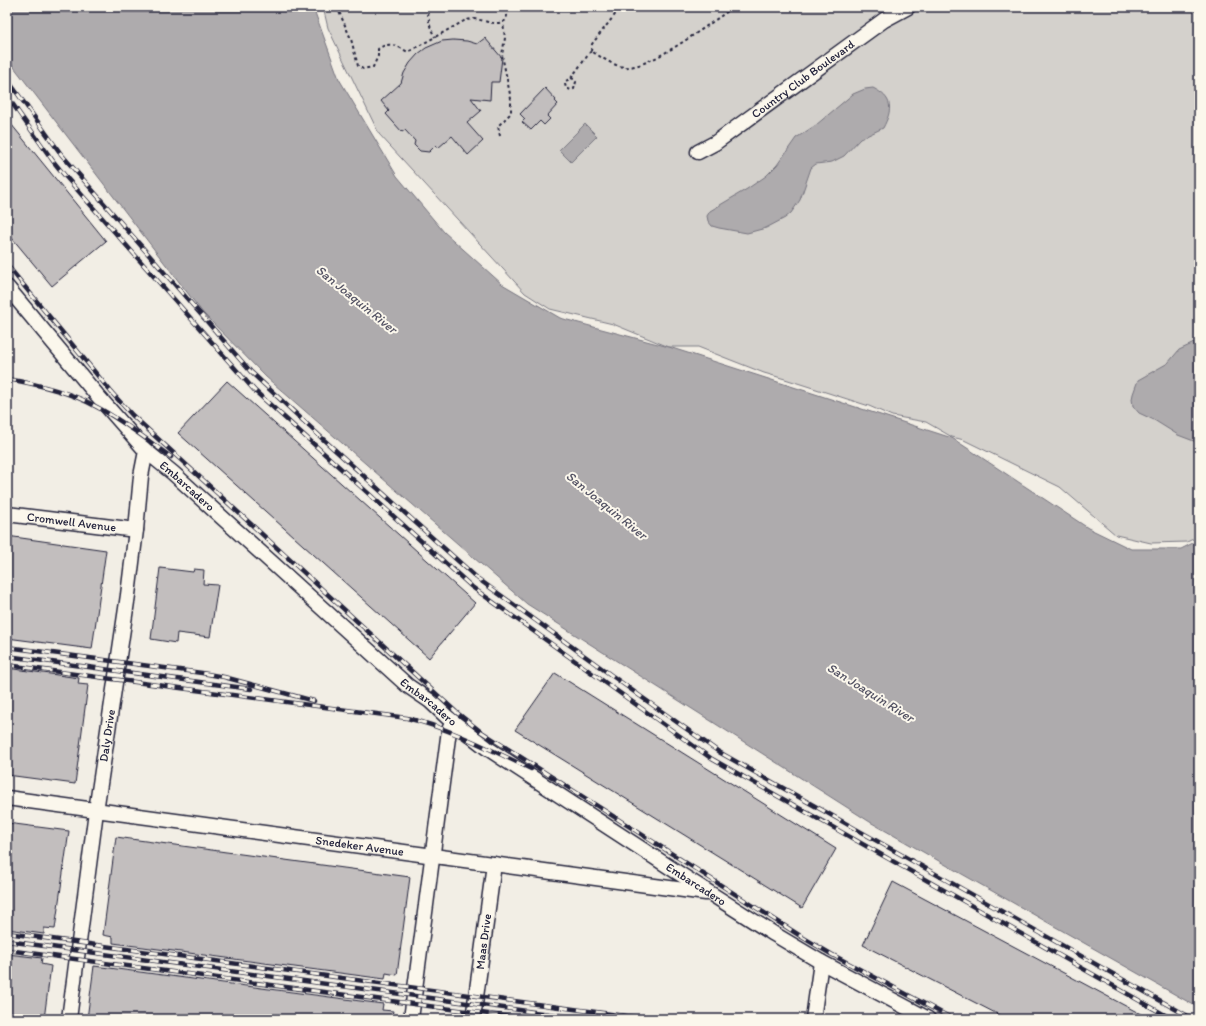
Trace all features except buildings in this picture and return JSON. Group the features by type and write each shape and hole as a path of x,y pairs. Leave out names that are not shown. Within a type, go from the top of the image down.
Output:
{"street":[{"name":"Country Club Boulevard","path":"698,152 715,143 884,20 908,7"},
{"name":"Embarcadero","path":"7,287 97,396 146,451 173,473 408,686 430,701 453,722 487,748 774,934 821,962 928,1019"},
{"name":"Daly Drive","path":"69,1019 96,811 128,595 141,476 146,451"},
{"name":"Cromwell Avenue","path":"7,514 136,530"},
{"path":"411,1019 449,730 453,722"},
{"name":"Snedeker Avenue","path":"7,798 712,894"},
{"name":"Maas Drive","path":"473,1019 494,864"},
{"path":"813,1019 821,962"}],"path":[{"path":"338,7 351,39 358,66 363,69 373,67 378,56 378,49 383,46 395,44 408,52 464,21 473,19 494,23 503,22 506,20 510,7"},
{"path":"428,7 430,28 435,37"},
{"path":"571,78 576,82 574,89 571,90 566,88 566,81 571,78 590,51 595,41 621,7"},
{"path":"590,51 619,67 631,67 638,65 659,56 734,7"},
{"path":"500,136 498,126 511,113 512,106 502,54 505,38 503,22"}],"shaded area":[{"path":"323,7 1199,7 1199,536 1187,542 1151,543 1116,535 1060,487 964,440 952,437 926,422 892,416 869,406 764,373 698,347 669,347 613,324 550,309 525,293 379,134 328,28"}],"water":[{"name":"San Joaquin River","path":"7,7 313,7 339,79 397,176 444,232 502,284 560,318 669,347 952,438 1088,528 1131,549 1181,549 1199,540 1199,1008 870,822 527,604 266,377 203,313 7,58"},
{"path":"873,88 880,92 888,100 890,110 883,128 860,139 844,156 832,162 816,164 811,168 800,200 791,213 785,218 766,228 747,233 712,226 708,221 707,216 710,211 766,176 777,165 796,138 816,125 853,94 865,89"},
{"path":"585,124 597,136 571,162 559,150"},
{"path":"1199,338 1199,443 1178,435 1154,420 1139,413 1133,406 1132,399 1138,380 1168,363 1179,350 1192,344"}],"railway":[{"path":"7,79 61,154 251,372 477,578 719,752 1193,1019"},
{"path":"7,96 66,177 255,391 472,587 712,759 1172,1019"},
{"path":"7,265 112,393 132,415 456,712 480,731 802,937 953,1019"},
{"path":"7,379 52,389 85,401 105,411 171,457"},
{"path":"7,647 202,673 224,677 314,701"},
{"path":"7,656 251,689"},
{"path":"7,665 407,718 455,734 531,769"},
{"path":"7,933 648,1019"},
{"path":"7,941 586,1019"},
{"path":"7,950 527,1019"}]}
